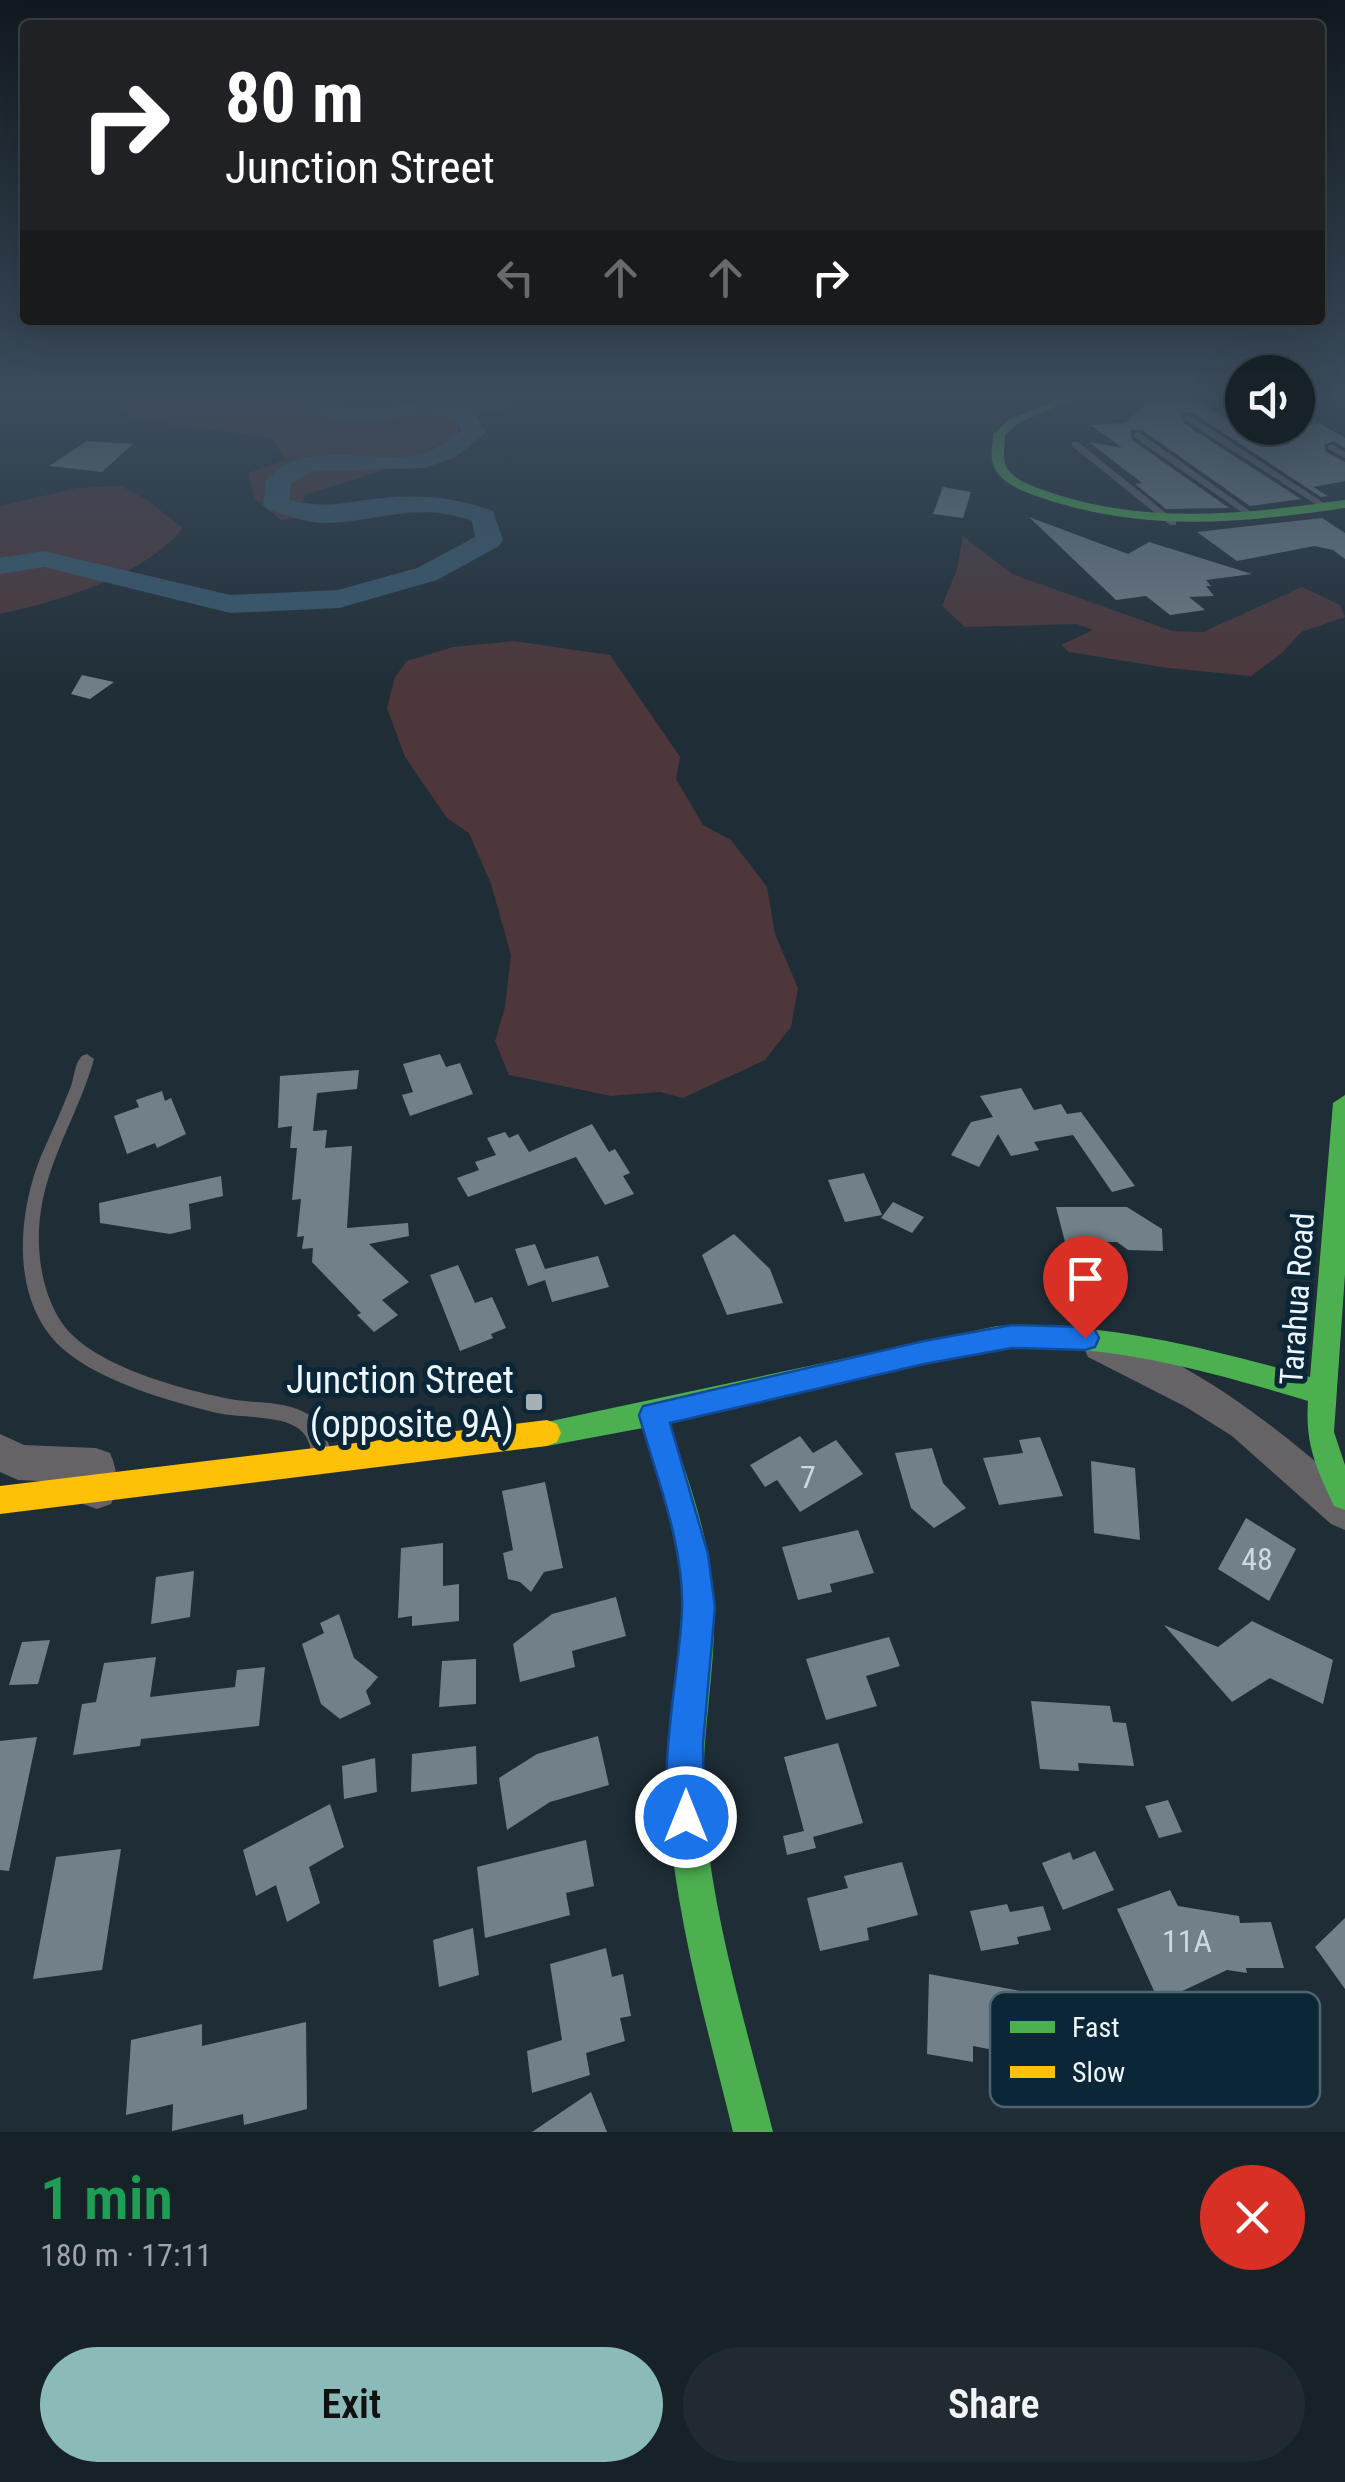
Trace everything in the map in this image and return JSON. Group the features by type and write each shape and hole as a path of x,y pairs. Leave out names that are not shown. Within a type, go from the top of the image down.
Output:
{"street":[{"path":"1063,498 1173,523 1335,506"},
{"name":"Tarahua Road","path":"1345,1102 1320,1432 1345,1496"},
{"path":"0,1500 325,1465 654,1415 994,1340 1085,1338 1208,1358 1323,1393"},
{"path":"1085,1338 1199,1394 1245,1424 1345,1512"},
{"path":"654,1415 692,1554 698,1607 686,1744 686,1817 704,1921 753,2132"},
{"path":"0,1450 18,1462 96,1466 97,1491"}],"lane":[{"path":"1143,498 1173,523"},
{"path":"1228,498 1253,516"},
{"path":"88,1059 80,1089 42,1178 32,1216 37,1286 47,1313 71,1346 118,1370 200,1400 294,1416 316,1435 325,1465"}],"shaded area":[{"path":"32,498 144,498 183,528 146,560 123,573 73,594 0,614 0,506"},
{"path":"304,498 301,506 335,514 281,520 255,499"},
{"path":"963,536 1012,574 1172,631 1203,632 1302,587 1340,605 1345,617 1301,632 1282,653 1251,676 1069,652 1061,645 1093,630 1077,624 965,627 942,606 957,569"},
{"path":"514,641 610,655 680,757 676,779 703,825 731,840 767,887 775,934 798,988 791,1027 765,1060 683,1098 660,1092 611,1096 509,1075 495,1041 505,1007 511,955 491,884 469,833 447,818 405,757 387,708 395,677 407,661 453,647"}],"building":[{"path":"939,498 969,498 963,518 933,514"},
{"path":"1153,498 1215,498 1229,508 1166,509"},
{"path":"1239,498 1300,498 1250,506"},
{"path":"1029,517 1128,554 1149,542 1252,574 1206,580 1214,596 1189,597 1205,610 1170,615 1146,596 1116,600"},
{"path":"1322,518 1345,533 1345,559 1333,550 1314,546 1237,561 1197,532"},
{"path":"82,675 114,682 90,699 71,694"},
{"path":"440,1054 446,1067 460,1063 473,1094 410,1116 402,1095 413,1092 403,1064"},
{"path":"359,1070 357,1089 317,1093 313,1131 327,1130 325,1148 352,1146 347,1228 408,1223 409,1236 369,1244 409,1282 382,1300 398,1315 374,1332 312,1262 313,1248 302,1249 304,1236 297,1237 301,1199 292,1200 297,1148 290,1148 292,1126 278,1128 280,1076"},
{"path":"1021,1088 1034,1110 1061,1104 1067,1114 1081,1112 1135,1186 1112,1192 1073,1135 1034,1142 1039,1150 1011,1156 998,1134 979,1167 951,1155 971,1122 993,1117 980,1096"},
{"path":"162,1091 165,1101 171,1098 186,1134 157,1148 155,1143 127,1154 114,1116 139,1107 136,1100"},
{"path":"592,1124 609,1152 615,1149 630,1173 623,1176 634,1194 605,1205 576,1157 468,1197 457,1178 479,1170 475,1162 496,1155 487,1138 505,1132 509,1138 518,1134 529,1152"},
{"path":"864,1173 882,1215 845,1222 828,1180"},
{"path":"221,1176 223,1196 189,1204 191,1229 170,1234 100,1223 99,1203"},
{"path":"893,1202 924,1217 912,1233 881,1218"},
{"path":"1056,1207 1127,1207 1162,1229 1163,1251 1128,1250 1117,1242 1065,1242"},
{"path":"734,1234 770,1269 783,1303 727,1315 702,1255"},
{"path":"535,1244 545,1269 598,1256 609,1287 552,1302 545,1280 528,1286 515,1249"},
{"path":"458,1265 475,1303 492,1297 506,1328 491,1334 493,1338 460,1351 430,1275"},
{"path":"800,1436 813,1453 836,1440 863,1474 800,1512 777,1480 765,1487 750,1465"},
{"path":"1040,1437 1063,1496 999,1505 983,1458 1023,1453 1019,1440"},
{"path":"932,1448 943,1483 966,1508 934,1528 911,1508 895,1453"},
{"path":"1091,1461 1135,1468 1140,1540 1094,1533"},
{"path":"545,1482 563,1568 544,1572 531,1592 520,1582 508,1579 503,1553 513,1550 502,1491"},
{"path":"1246,1518 1296,1549 1269,1601 1218,1569"},
{"path":"858,1530 874,1573 830,1584 832,1592 798,1600 782,1547"},
{"path":"443,1543 443,1586 459,1584 459,1621 412,1626 412,1616 398,1618 401,1548"},
{"path":"194,1571 190,1617 151,1624 156,1577"},
{"path":"616,1597 626,1636 572,1651 575,1667 520,1682 513,1644 552,1614"},
{"path":"339,1614 354,1658 378,1677 366,1691 371,1704 340,1719 321,1704 302,1644 324,1633 320,1623"},
{"path":"1252,1621 1333,1660 1323,1704 1270,1678 1232,1702 1164,1625 1218,1647"},
{"path":"889,1637 900,1666 866,1676 877,1706 826,1720 806,1659"},
{"path":"50,1640 38,1684 9,1685 22,1642"},
{"path":"156,1657 150,1697 235,1687 237,1670 265,1667 259,1726 141,1739 140,1746 73,1755 82,1704 96,1702 104,1663"},
{"path":"476,1659 476,1704 439,1707 442,1661"},
{"path":"1031,1701 1110,1706 1113,1722 1126,1723 1134,1766 1078,1763 1079,1771 1040,1769"},
{"path":"598,1736 609,1785 550,1802 507,1830 499,1778 537,1754"},
{"path":"37,1737 9,1871 0,1870 0,1741"},
{"path":"838,1743 863,1823 813,1837 816,1848 787,1855 783,1836 804,1831 784,1757"},
{"path":"476,1746 477,1784 411,1792 412,1754"},
{"path":"375,1758 377,1792 344,1799 342,1766"},
{"path":"1168,1800 1182,1832 1159,1838 1145,1806"},
{"path":"330,1804 344,1847 309,1867 320,1903 287,1922 276,1885 256,1896 243,1850"},
{"path":"586,1840 594,1886 566,1893 570,1915 485,1938 477,1867"},
{"path":"121,1849 102,1970 33,1979 56,1857"},
{"path":"1095,1851 1114,1890 1063,1910 1042,1863 1070,1852 1073,1860"},
{"path":"902,1862 918,1915 867,1928 869,1940 820,1951 807,1898 848,1888 844,1876"},
{"path":"1170,1890 1178,1906 1239,1916 1240,1923 1271,1922 1284,1968 1246,1968 1247,1973 1227,1970 1180,1992 1154,1992 1117,1909"},
{"path":"1007,1904 1010,1912 1043,1906 1051,1930 1017,1937 1019,1944 981,1951 970,1911"},
{"path":"1345,1918 1345,1989 1315,1947"},
{"path":"473,1928 479,1975 439,1987 433,1940"},
{"path":"606,1948 612,1977 623,1974 631,2016 620,2018 625,2041 586,2053 590,2075 532,2093 527,2051 562,2040 550,1964"},
{"path":"929,1974 1026,1992 990,1992 990,2049 973,2046 973,2062 927,2054"},
{"path":"306,2022 307,2109 244,2125 243,2114 172,2131 173,2104 126,2115 131,2040 202,2024 202,2046"},
{"path":"591,2092 607,2132 532,2132"}],"waterway":[{"path":"0,566 44,559 230,604 339,599 427,574 489,540 484,517 456,506 386,505 320,515 276,504 277,498"}],"traffic: fast":[{"path":"1058,498 1094,509 1166,520 1234,518 1345,504"},
{"path":"1345,1103 1320,1432 1328,1461 1345,1496"},
{"path":"547,1433 696,1404 931,1348 997,1337 1057,1337 1134,1346 1323,1393"},
{"path":"653,1415 682,1510 697,1582 698,1634 686,1766 692,1859 714,1977 753,2132"}],"traffic: slow":[{"path":"0,1500 547,1433"}],"place":[{"name":"Junction Street (opposite 9A)","path":"534,1402"}],"route":[{"path":"686,1817 686,1744 698,1607 692,1554 654,1415 924,1352 1012,1336 1085,1338"}]}
